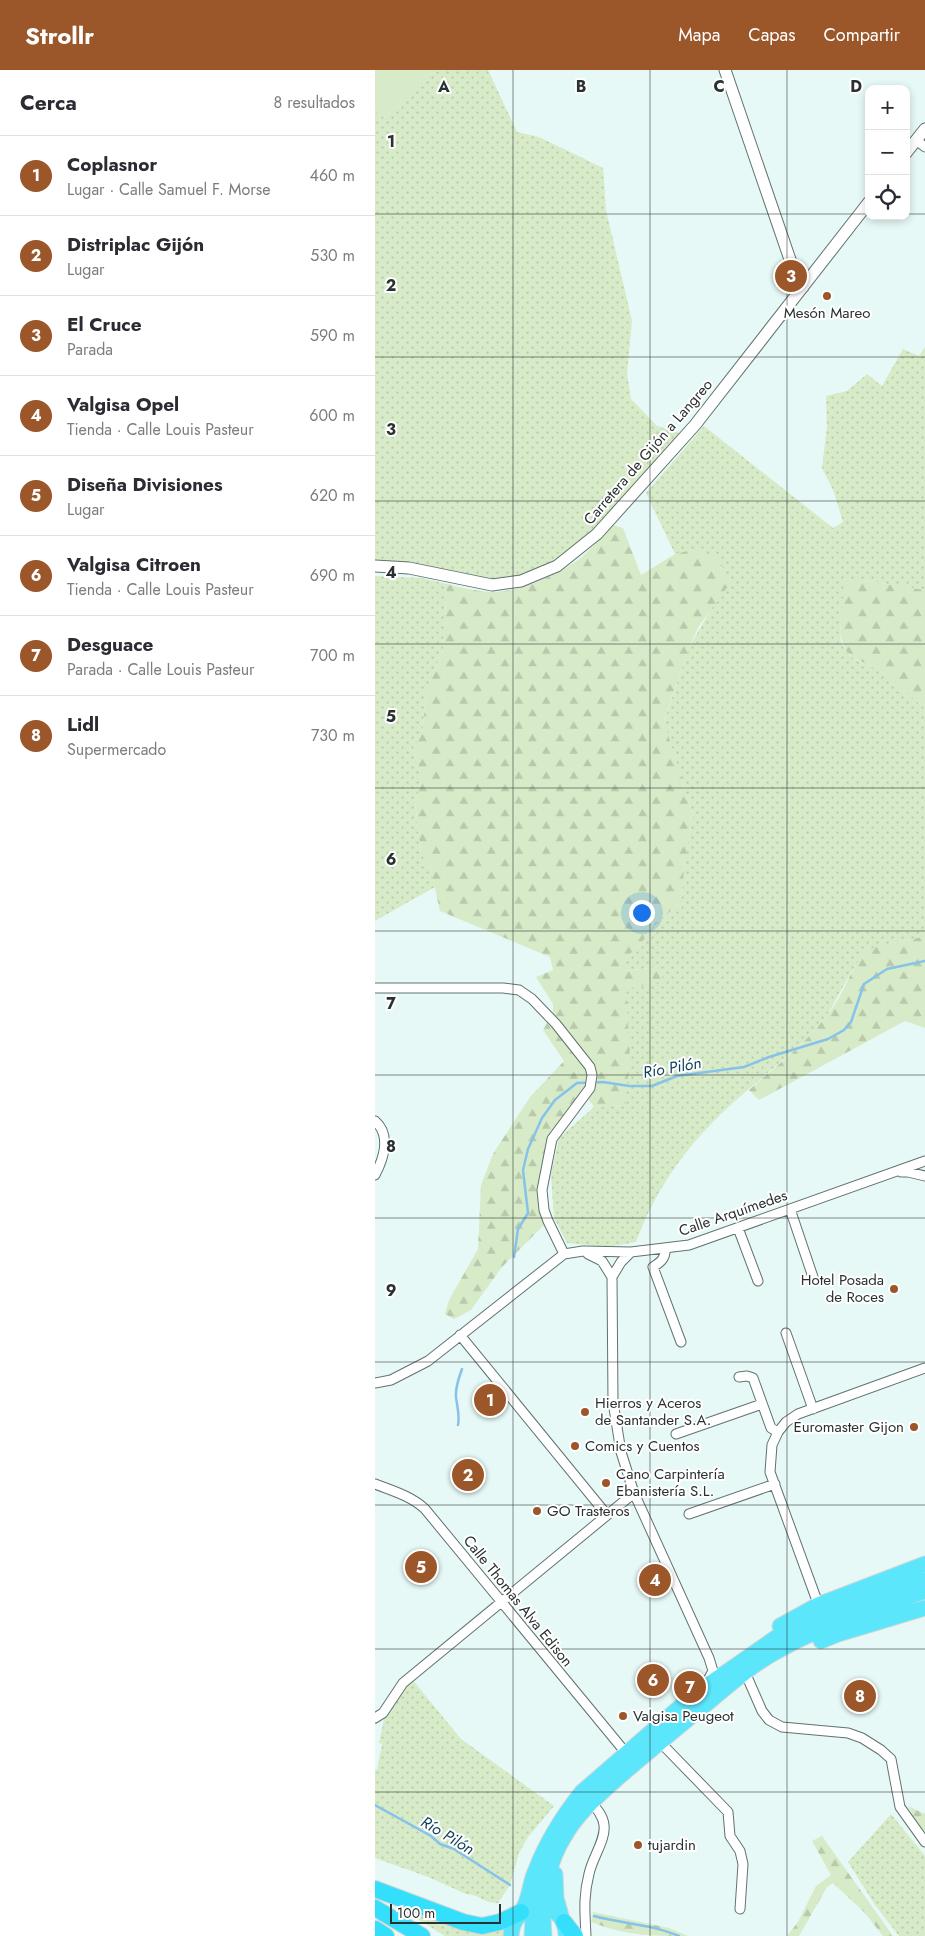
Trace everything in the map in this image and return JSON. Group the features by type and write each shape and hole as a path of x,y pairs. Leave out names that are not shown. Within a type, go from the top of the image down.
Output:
{"highway":[{"path":"695,1694 709,1678 764,1635 818,1606 925,1564"},
{"path":"532,1936 532,1909 546,1882 554,1845 567,1810 582,1792 695,1694 777,1637 834,1612 925,1580"},
{"path":"544,1936 532,1909 527,1903 533,1876 554,1845 591,1802 737,1678 781,1649 837,1623 925,1591"},
{"path":"698,1711 785,1657 838,1634 925,1608"},
{"path":"554,1845 554,1885 564,1926"},
{"path":"375,1889 463,1922 482,1926 500,1922 532,1909 555,1912 564,1926 575,1936"},
{"path":"375,1908 423,1936"},
{"path":"511,1936 515,1919 532,1909"},
{"path":"375,1929 386,1936"}],"street":[{"path":"725,70 796,277 803,287"},
{"path":"920,144 925,129"},
{"name":"Carretera de Gijón a Langreo","path":"375,566 409,568 492,585 521,582 557,566 597,534 695,425 865,207"},
{"path":"375,988 503,988 519,990 532,998 556,1024 590,1067 592,1075 590,1088 552,1139 542,1190 547,1221 564,1254"},
{"path":"375,1121 385,1135 385,1147 375,1175"},
{"name":"Calle Arquímedes","path":"375,1383 391,1380 428,1361 564,1254 583,1251 631,1252 689,1245 925,1162"},
{"path":"893,1172 908,1172 925,1176"},
{"path":"790,1209 814,1280"},
{"path":"739,1228 758,1281"},
{"path":"665,1248 666,1254 663,1260 653,1267 681,1342"},
{"path":"583,1251 602,1261 612,1277"},
{"path":"631,1252 621,1262 612,1277 613,1402 621,1452 634,1493 709,1658 713,1671 709,1678"},
{"path":"786,1333 813,1409"},
{"path":"460,1335 607,1515"},
{"path":"818,1606 771,1472 772,1446 778,1432 786,1422 798,1414 923,1370"},
{"path":"739,1377 747,1376 753,1378 771,1428 778,1432"},
{"path":"676,1434 762,1404"},
{"name":"Calle Thomas Alva Edison","path":"375,1484 417,1501 425,1509 626,1753"},
{"path":"689,1514 775,1484"},
{"path":"375,1718 383,1713 403,1683 634,1493"},
{"path":"748,1679 762,1711 769,1720 783,1727 848,1733 862,1738 891,1759 900,1807 925,1842"},
{"path":"660,1742 728,1812 730,1836 741,1852 743,1864 740,1909"},
{"path":"586,1936 583,1906 594,1855 602,1839 604,1825 598,1810 591,1802"}],"green space":[{"path":"375,70 439,70 424,77 384,118 375,111"},
{"path":"439,70 488,70 517,132 539,137 603,168 606,210 632,321 627,373 631,399 657,426 682,434 597,526 556,561 522,575 490,580 375,561 375,111 384,118 424,77"},
{"path":"925,347 925,590 862,580 842,618 840,639 844,648 852,657 883,673 925,708 925,936 881,946 870,950 864,955 820,1025 789,1055 719,1116 689,1148 654,1202 636,1242 609,1247 567,1243 554,1218 551,1175 559,1138 594,1107 625,1105 626,989 658,967 626,971 619,962 639,946 654,926 681,901 685,857 693,816 664,722 689,647 709,613 699,548 675,554 646,493 704,426 833,528 843,522 834,492 822,468 827,426 826,396 847,391 867,374 882,386 903,349 919,356"},
{"path":"613,525 623,528 641,575 675,554 699,548 718,558 731,582 699,626 689,647 664,721 693,816 685,860 681,901 654,926 639,946 620,962 626,971 658,967 664,981 626,989 630,1057 625,1105 594,1107 586,1096 555,1134 538,1202 548,1221 502,1267 471,1310 454,1319 445,1314 449,1300 478,1249 481,1185 493,1154 530,1097 564,1061 543,1030 553,1013 553,1004 536,977 553,970 550,957 440,911 431,870 421,853 415,802 422,782 413,749 422,734 427,690 443,649 447,584 477,591 496,592 507,591 530,584 576,562"},
{"path":"375,576 422,578 447,584 443,649 427,690 422,734 413,749 422,782 415,802 421,853 431,870 435,887 375,921"},
{"path":"862,580 925,590 925,708 882,672 854,658 845,650 840,634 844,582"},
{"path":"925,936 925,1028 905,1021 759,1100 749,1090 787,1058 822,1022 865,953 881,946"},
{"path":"411,1678 461,1739 554,1806 528,1837 519,1853 510,1885 498,1903 466,1894 428,1877 375,1858 375,1770 377,1770 382,1744 379,1743 384,1719"},
{"path":"908,1806 925,1814 925,1832 917,1823"},
{"path":"891,1814 925,1856 925,1936 899,1936 875,1905 848,1862"},
{"path":"822,1836 893,1936 883,1936 865,1913 833,1883 827,1887 799,1936 787,1936 798,1922 816,1886 831,1875 812,1841"},
{"path":"383,1898 503,1926 504,1936 445,1936"},
{"path":"593,1912 669,1928 688,1936 628,1933 604,1927 591,1922"}],"waterway":[{"name":"Río Pilón","path":"514,1257 518,1229 528,1213 523,1170 528,1149 542,1118 555,1100 577,1083 603,1082 629,1086 652,1086 677,1076 744,1067 769,1057 828,1039 844,1030 851,1022 864,984 887,969 925,961"},
{"name":"Río Pilón","path":"458,1425 459,1414 456,1390 462,1369"},
{"name":"Río Pilón","path":"375,1805 431,1836 440,1844 454,1849 510,1885"},
{"name":"Río Pilón","path":"594,1916 658,1929 679,1936"}],"place":[{"name":"El Cruce","path":"791,276"},
{"name":"Mesón Mareo","path":"827,296"},
{"name":"Hotel Posada de Roces","path":"894,1289"},
{"name":"Coplasnor","path":"490,1400"},
{"name":"Hierros y Aceros de Santander S.A.","path":"585,1412"},
{"name":"Euromaster Gijon","path":"914,1427"},
{"name":"Comics y Cuentos","path":"575,1446"},
{"name":"Distriplac Gijón","path":"468,1475"},
{"name":"Cano Carpintería Ebanistería S.L.","path":"606,1483"},
{"name":"GO Trasteros","path":"537,1511"},
{"name":"Diseña Divisiones","path":"421,1567"},
{"name":"Valgisa Opel","path":"655,1580"},
{"name":"Valgisa Citroen","path":"653,1680"},
{"name":"Desguace","path":"690,1687"},
{"name":"Lidl","path":"860,1696"},
{"name":"Valgisa Peugeot","path":"623,1716"},
{"name":"tujardin","path":"638,1845"}]}
